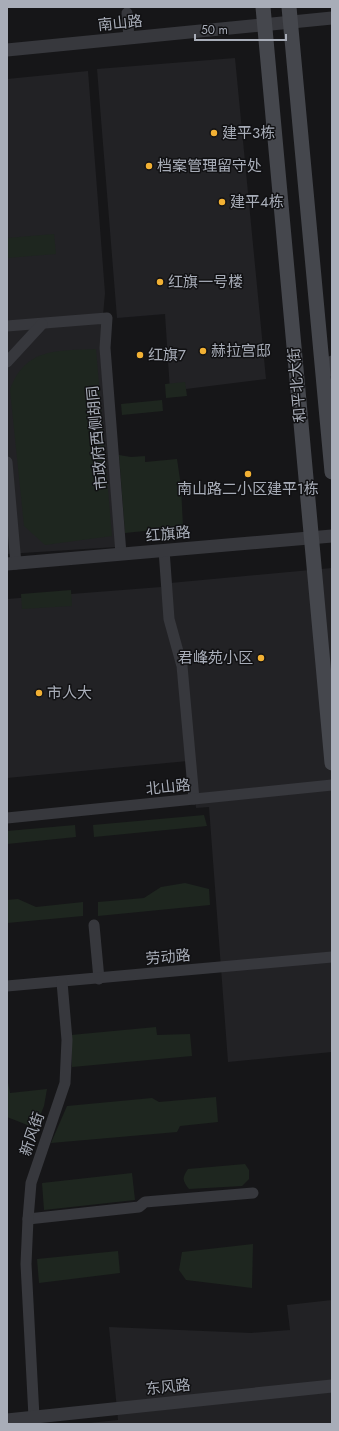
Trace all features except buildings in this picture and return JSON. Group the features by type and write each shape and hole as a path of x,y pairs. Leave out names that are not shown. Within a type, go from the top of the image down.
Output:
{"main road":[{"name":"和平北大街","path":"263,7 332,763"},
{"name":"和平北大街","path":"289,7 329,366 332,472"}],"street":[{"path":"127,12 129,38"},
{"name":"南山路","path":"7,50 332,18"},
{"name":"市政府西侧胡同","path":"42,324 107,318 105,348 121,554"},
{"path":"7,326 42,324"},
{"path":"7,362 42,324"},
{"path":"7,462 12,564"},
{"name":"红旗路","path":"12,564 332,536"},
{"path":"164,550 169,619 182,666 194,799"},
{"name":"北山路","path":"7,818 332,785"},
{"path":"94,925 99,979"},
{"name":"劳动路","path":"7,986 99,979 332,957"},
{"name":"新风街","path":"34,1417 26,1264 28,1219 31,1183 65,1083 67,1040 62,982"},
{"path":"28,1219 140,1207 146,1202 252,1193"},
{"name":"东风路","path":"7,1420 332,1386"}],"shaded area":[{"path":"235,58 266,379 170,391 165,314 117,318 97,69"},
{"path":"88,71 105,293 100,348 116,547 7,554 7,79"},
{"path":"54,234 56,254 7,258 7,238"},
{"path":"96,349 112,536 45,545 24,526 10,390 16,376 24,366 44,354 69,350"},
{"path":"185,382 187,396 166,398 165,384"},
{"path":"162,400 163,411 122,415 121,404"},
{"path":"119,455 131,457 145,456 145,462 177,459 181,486 183,527 125,533"},
{"path":"332,568 332,1052 228,1062 209,807 196,808 185,667 172,621 170,583"},
{"path":"161,587 176,660 188,761 7,778 7,599"},
{"path":"71,590 72,606 22,609 21,594"},
{"path":"204,815 207,826 94,837 93,825"},
{"path":"75,825 76,837 7,844 7,831"},
{"path":"185,883 209,889 210,905 98,916 98,902 144,898 161,887"},
{"path":"18,899 36,907 83,902 83,916 7,923 7,900"},
{"path":"156,1027 157,1035 190,1034 192,1056 72,1067 71,1035"},
{"path":"7,1077 10,1093 47,1089 44,1106 35,1128 7,1117"},
{"path":"216,1097 218,1122 180,1126 177,1132 51,1143 67,1106 152,1098 159,1102"},
{"path":"245,1164 249,1170 249,1179 242,1186 189,1189 184,1181 184,1177 188,1169"},
{"path":"132,1173 135,1200 44,1210 42,1183"},
{"path":"253,1244 252,1288 186,1280 179,1270 182,1252"},
{"path":"118,1251 120,1273 39,1283 37,1259"},
{"path":"332,1300 332,1424 79,1424 118,1420 109,1327 251,1333 290,1330 287,1305"}],"place":[{"name":"建平3栋","path":"214,133"},
{"name":"档案管理留守处","path":"149,166"},
{"name":"建平4栋","path":"222,202"},
{"name":"红旗一号楼","path":"160,282"},
{"name":"赫拉宫邸","path":"203,351"},
{"name":"红旗7","path":"140,355"},
{"name":"南山路二小区建平1栋","path":"248,474"},
{"name":"君峰苑小区","path":"261,658"},
{"name":"市人大","path":"39,693"}]}
